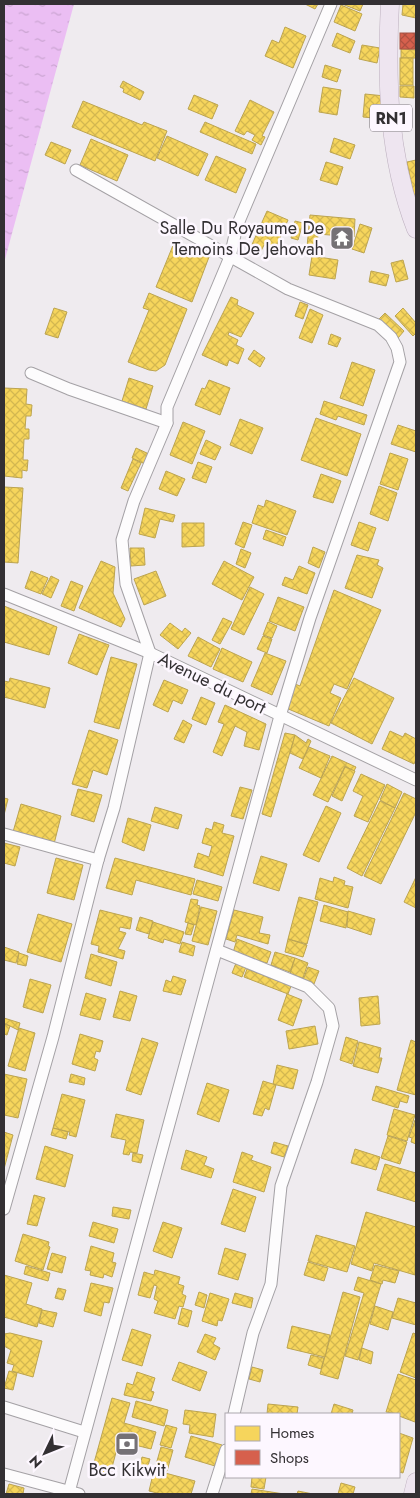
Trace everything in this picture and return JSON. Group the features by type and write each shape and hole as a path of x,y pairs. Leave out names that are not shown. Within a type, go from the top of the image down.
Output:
{"highway":[{"name":"RN1","path":"390,4 387,52 394,142 404,192 416,229"},
{"path":"413,1494 416,1482"}],"street":[{"path":"4,1209 53,1036 98,860 114,808 150,654 126,584 122,540 134,501 167,423 167,407 230,258 237,226 331,4"},
{"path":"4,1474 74,1493 84,1432 218,950 280,716 310,618 400,362 397,348 391,336 378,325 288,289 76,170"},
{"path":"31,373 69,389 167,423"},
{"name":"Avenue du port","path":"4,594 150,654 416,780"},
{"path":"4,834 98,860"},
{"path":"218,950 308,987 329,1008 333,1026 317,1082 280,1186 271,1284 253,1333 234,1413"},
{"path":"4,1407 84,1432"},
{"path":"212,1494 225,1453"}],"water":[{"path":"4,4 74,4 4,263"}],"building: Homes":[{"path":"305,4 318,4 315,9"},
{"path":"342,4 363,4 360,11"},
{"path":"403,4 416,4 416,18 402,15"},
{"path":"341,5 362,14 355,31 334,22"},
{"path":"285,27 306,36 293,68 265,56 272,40 279,43"},
{"path":"337,33 355,41 350,53 332,46"},
{"path":"362,45 380,48 377,63 359,59"},
{"path":"401,49 416,50 416,58 401,58"},
{"path":"400,58 413,58 413,85 400,85"},
{"path":"325,65 341,70 337,82 322,77"},
{"path":"123,81 144,92 140,100 123,92 124,89 120,87"},
{"path":"400,86 414,86 414,98 400,97"},
{"path":"323,87 341,90 337,115 319,112"},
{"path":"365,94 385,96 383,119 363,117"},
{"path":"194,95 218,105 212,119 188,109"},
{"path":"250,100 274,112 262,136 265,137 261,145 252,140 255,135 247,131 244,135 235,131"},
{"path":"83,101 142,125 144,122 167,131 155,161 72,127"},
{"path":"205,122 256,144 252,154 200,132"},
{"path":"167,136 208,154 198,176 157,158"},
{"path":"334,138 355,145 350,159 330,152"},
{"path":"91,139 128,155 117,181 80,165"},
{"path":"51,142 71,150 65,164 45,155"},
{"path":"216,156 246,169 236,193 205,180"},
{"path":"416,160 416,205 407,162"},
{"path":"326,162 343,167 337,185 320,180"},
{"path":"267,211 288,220 275,249 264,245 260,253 250,249"},
{"path":"310,215 355,219 354,237 318,234 317,248 307,247"},
{"path":"295,221 303,223 298,240 291,238"},
{"path":"360,224 372,228 364,253 352,249"},
{"path":"174,243 209,257 192,302 156,287"},
{"path":"312,256 338,260 335,279 309,275"},
{"path":"403,260 408,279 396,282 391,263"},
{"path":"371,271 389,275 386,286 369,282"},
{"path":"149,293 187,309 165,365 156,371 128,362 149,310 143,308"},
{"path":"231,297 238,300 237,305 254,313 241,337 229,332 228,335 238,340 236,345 244,349 238,364 229,360 227,366 202,355"},
{"path":"300,302 308,305 303,319 295,316"},
{"path":"54,308 67,312 58,338 45,334"},
{"path":"403,308 416,323 416,333 413,336 395,316"},
{"path":"310,309 323,315 312,343 299,338"},
{"path":"385,313 404,331 398,338 378,320"},
{"path":"331,334 341,338 337,347 328,344"},
{"path":"254,350 265,358 260,367 248,359"},
{"path":"352,362 375,370 363,406 340,398"},
{"path":"129,378 153,386 146,409 122,401"},
{"path":"209,380 230,388 220,415 195,405 202,388 205,389"},
{"path":"4,388 27,389 26,404 32,405 31,416 26,416 25,429 29,429 29,439 24,439 23,460 28,460 27,471 22,470 22,478 4,476"},
{"path":"324,401 367,415 364,425 338,416 336,420 320,414"},
{"path":"316,418 361,434 347,476 301,460"},
{"path":"240,419 263,428 252,454 230,445"},
{"path":"183,422 205,431 192,464 170,455"},
{"path":"398,425 416,431 416,452 391,444"},
{"path":"206,440 221,447 215,460 200,454"},
{"path":"136,448 149,454 145,464 132,458"},
{"path":"390,453 408,459 398,490 380,484"},
{"path":"133,459 141,463 128,491 121,488"},
{"path":"198,462 212,467 206,483 192,478"},
{"path":"166,471 185,479 177,496 159,489"},
{"path":"321,474 341,481 333,503 313,497"},
{"path":"379,486 397,493 388,521 370,514"},
{"path":"4,487 23,488 18,563 4,562"},
{"path":"266,500 296,511 287,535 252,523 258,505 264,507"},
{"path":"145,508 175,515 173,522 160,519 155,538 139,534"},
{"path":"243,522 252,525 244,548 235,544"},
{"path":"359,522 376,528 368,551 351,545"},
{"path":"182,523 204,523 204,546 182,547"},
{"path":"266,530 286,537 283,546 263,539"},
{"path":"313,547 325,552 319,568 308,563"},
{"path":"130,548 144,548 145,565 131,566"},
{"path":"241,549 251,553 245,568 236,564"},
{"path":"357,555 379,560 377,565 383,568 372,598 345,588"},
{"path":"101,561 115,567 113,593 125,619 121,627 79,608"},
{"path":"224,561 254,577 242,600 212,584"},
{"path":"299,566 315,573 307,594 282,585 285,577 293,580"},
{"path":"31,571 48,578 41,594 25,588"},
{"path":"156,571 166,596 144,605 134,579"},
{"path":"51,576 59,580 51,598 42,594"},
{"path":"71,581 83,586 74,611 61,606"},
{"path":"250,587 264,594 244,635 231,629"},
{"path":"334,590 381,610 347,689 334,684 330,693 341,698 329,726 286,708 295,684 300,686"},
{"path":"278,597 304,607 295,631 269,621"},
{"path":"4,606 57,627 49,655 4,642"},
{"path":"223,618 232,622 220,644 212,640"},
{"path":"268,622 277,626 272,638 263,635"},
{"path":"170,623 182,632 185,628 191,633 178,649 160,635"},
{"path":"79,634 109,645 97,675 68,663"},
{"path":"263,636 272,639 267,653 257,649"},
{"path":"198,637 220,649 211,667 188,656"},
{"path":"222,648 252,662 243,682 213,669"},
{"path":"265,653 286,661 272,695 251,686"},
{"path":"111,657 137,664 119,729 94,722"},
{"path":"10,678 50,688 45,708 4,697 4,681 9,682"},
{"path":"354,678 394,698 372,744 331,723"},
{"path":"164,680 188,690 182,704 173,700 168,712 153,705"},
{"path":"201,697 215,703 206,725 192,719"},
{"path":"225,705 266,724 259,750 244,746 247,732 235,726 222,756 213,752 224,724 218,722"},
{"path":"183,720 192,725 184,743 174,739"},
{"path":"89,730 118,740 107,775 93,770 87,788 72,784"},
{"path":"390,731 403,737 405,733 416,739 416,759 414,764 382,749"},
{"path":"285,733 295,735 271,817 262,814"},
{"path":"295,735 306,743 308,739 311,741 303,759 290,753"},
{"path":"309,747 330,756 321,778 299,768"},
{"path":"332,756 356,767 354,771 345,766 328,802 313,795"},
{"path":"345,767 355,771 342,801 332,796"},
{"path":"361,774 385,785 368,822 354,816 363,796 353,791"},
{"path":"387,784 402,792 395,808 380,800"},
{"path":"240,787 252,790 243,819 231,816"},
{"path":"78,789 102,795 94,822 71,815"},
{"path":"404,793 416,799 416,812 381,884 364,876"},
{"path":"4,798 8,799 4,815"},
{"path":"380,801 395,808 362,876 347,868"},
{"path":"21,804 61,816 54,844 13,832"},
{"path":"326,806 341,813 319,862 303,855"},
{"path":"155,807 182,815 178,829 151,821"},
{"path":"128,818 151,825 144,851 122,842"},
{"path":"214,822 224,825 222,833 234,836 223,876 194,867 198,853 209,857 212,846 202,843 206,828 212,830"},
{"path":"4,843 20,847 15,866 4,863"},
{"path":"261,856 287,864 279,891 253,883"},
{"path":"56,858 83,865 74,900 47,893"},
{"path":"115,858 195,879 191,895 136,880 132,895 106,888"},
{"path":"334,877 345,881 344,885 353,887 348,908 315,899 320,878 333,882"},
{"path":"416,877 416,908 404,902"},
{"path":"197,880 222,887 218,901 193,894"},
{"path":"299,897 318,902 307,944 288,939"},
{"path":"191,899 198,900 197,905 200,906 196,925 185,922"},
{"path":"324,905 348,912 346,928 320,921"},
{"path":"201,907 217,911 208,945 192,941"},
{"path":"100,910 132,918 130,929 120,927 119,931 126,933 118,949 125,951 123,959 98,952 99,946 91,944"},
{"path":"234,910 263,917 259,933 270,935 268,944 237,935 235,942 226,939"},
{"path":"348,911 375,919 371,935 347,927"},
{"path":"38,914 72,924 61,962 27,952"},
{"path":"140,917 153,921 149,934 136,930"},
{"path":"153,922 184,932 180,944 164,939 163,943 148,938"},
{"path":"188,923 194,925 191,935 185,934"},
{"path":"237,939 271,952 267,963 233,953"},
{"path":"288,939 307,945 303,957 285,952"},
{"path":"182,942 195,946 193,956 179,952"},
{"path":"4,947 19,952 16,963 4,960"},
{"path":"275,952 295,958 290,972 271,965"},
{"path":"19,953 28,956 26,966 17,964"},
{"path":"91,954 117,962 111,986 85,978"},
{"path":"295,958 308,963 303,978 290,974"},
{"path":"236,963 246,967 242,977 232,973"},
{"path":"308,967 319,971 314,984 303,980"},
{"path":"247,969 291,986 288,994 244,977"},
{"path":"173,976 186,980 181,995 163,991 166,980 171,982"},
{"path":"30,979 51,985 43,1013 23,1007"},
{"path":"120,991 137,996 130,1021 113,1017"},
{"path":"86,993 106,999 100,1020 80,1015"},
{"path":"287,994 302,1000 293,1026 278,1020"},
{"path":"378,996 380,1024 361,1026 359,998"},
{"path":"4,1018 20,1023 18,1030 4,1023"},
{"path":"4,1024 10,1026 7,1035 4,1034"},
{"path":"315,1026 318,1044 289,1049 286,1031"},
{"path":"19,1028 35,1033 25,1071 8,1066"},
{"path":"80,1034 103,1041 100,1052 96,1051 94,1058 98,1060 95,1071 72,1064"},
{"path":"346,1037 358,1041 352,1064 340,1060"},
{"path":"142,1038 158,1043 141,1095 126,1090"},
{"path":"411,1040 416,1042 416,1095 397,1090"},
{"path":"359,1042 381,1048 379,1058 382,1058 378,1073 353,1066"},
{"path":"277,1065 298,1070 293,1089 273,1084"},
{"path":"4,1074 27,1079 18,1118 4,1115"},
{"path":"71,1074 85,1078 84,1085 69,1082"},
{"path":"263,1081 276,1085 269,1110 265,1108 262,1116 253,1114"},
{"path":"207,1083 229,1090 219,1122 197,1114"},
{"path":"376,1086 409,1096 407,1103 400,1101 398,1108 372,1100"},
{"path":"62,1094 85,1100 76,1137 69,1135 70,1132 53,1128"},
{"path":"394,1109 415,1115 407,1141 387,1135"},
{"path":"116,1114 144,1120 137,1153 123,1154 126,1140 111,1137"},
{"path":"415,1120 416,1144 411,1142 412,1138 409,1137"},
{"path":"53,1128 68,1132 66,1139 51,1135"},
{"path":"4,1132 13,1135 4,1169"},
{"path":"388,1136 407,1142 400,1164 381,1158"},
{"path":"274,1142 288,1146 284,1157 271,1153"},
{"path":"45,1146 73,1155 65,1187 36,1179"},
{"path":"355,1149 380,1157 376,1170 351,1163"},
{"path":"186,1150 207,1157 204,1165 214,1169 211,1178 181,1169"},
{"path":"242,1152 253,1156 251,1160 271,1167 264,1192 233,1182"},
{"path":"133,1153 143,1155 141,1163 132,1161"},
{"path":"385,1164 416,1173 416,1202 377,1190"},
{"path":"233,1189 256,1197 245,1232 221,1224"},
{"path":"34,1195 45,1198 37,1226 27,1224"},
{"path":"113,1207 131,1210 129,1219 112,1216"},
{"path":"366,1212 416,1227 415,1275 374,1263 372,1271 351,1264"},
{"path":"93,1222 118,1229 114,1243 89,1236"},
{"path":"163,1222 182,1228 172,1258 153,1251"},
{"path":"23,1234 49,1242 48,1246 50,1247 43,1270 15,1261"},
{"path":"316,1235 355,1246 347,1272 308,1261"},
{"path":"91,1246 114,1253 112,1262 116,1263 112,1277 104,1274 103,1278 90,1275 91,1271 85,1270"},
{"path":"225,1248 246,1254 238,1280 218,1274"},
{"path":"52,1253 66,1257 62,1273 47,1269"},
{"path":"308,1262 328,1268 324,1281 304,1275"},
{"path":"375,1265 399,1271 395,1283 383,1280 382,1284 370,1280"},
{"path":"26,1266 50,1273 48,1281 24,1274"},
{"path":"155,1270 180,1277 178,1284 184,1286 182,1294 186,1296 183,1307 179,1306 175,1319 154,1313 158,1301 154,1299 157,1286 154,1285 150,1298 138,1295 144,1272 154,1275"},
{"path":"4,1275 32,1283 26,1304 42,1309 37,1327 4,1317"},
{"path":"358,1277 381,1284 358,1360 345,1356 364,1293 354,1290"},
{"path":"91,1283 113,1288 109,1303 104,1302 101,1316 84,1311"},
{"path":"58,1288 66,1290 63,1300 55,1298"},
{"path":"199,1292 207,1295 204,1308 195,1305"},
{"path":"343,1292 360,1297 338,1379 320,1374"},
{"path":"210,1293 229,1299 222,1321 218,1320 217,1326 202,1321"},
{"path":"235,1293 253,1298 251,1308 232,1303"},
{"path":"398,1298 416,1303 416,1325 392,1318"},
{"path":"375,1306 393,1312 388,1330 370,1324"},
{"path":"182,1308 192,1311 188,1327 178,1324"},
{"path":"42,1310 57,1313 53,1327 39,1323"},
{"path":"292,1326 330,1335 325,1357 287,1348"},
{"path":"132,1329 151,1335 142,1366 122,1360"},
{"path":"10,1333 42,1341 33,1377 12,1371 14,1365 7,1363 11,1350 4,1346 4,1334"},
{"path":"413,1333 416,1334 416,1378 400,1372"},
{"path":"205,1334 216,1338 213,1344 220,1348 215,1360 197,1352"},
{"path":"362,1348 373,1352 371,1364 359,1360"},
{"path":"311,1355 324,1358 321,1369 308,1365"},
{"path":"179,1362 207,1372 200,1391 172,1380"},
{"path":"252,1367 263,1370 260,1382 249,1379"},
{"path":"9,1371 17,1373 13,1390 4,1388"},
{"path":"137,1372 155,1378 151,1391 154,1392 151,1401 124,1395 127,1383 133,1385"},
{"path":"398,1374 416,1380 415,1422 400,1416 400,1413 386,1412"},
{"path":"112,1398 130,1403 124,1423 156,1432 151,1449 119,1441 110,1475 92,1470"},
{"path":"136,1401 168,1410 164,1426 132,1417"},
{"path":"268,1404 298,1407 297,1413 267,1413"},
{"path":"334,1404 353,1410 352,1413 331,1413"},
{"path":"185,1410 216,1414 213,1437 189,1433 190,1425 183,1424"},
{"path":"166,1425 177,1428 171,1448 160,1445"},
{"path":"400,1433 413,1438 403,1473 400,1472"},
{"path":"191,1436 222,1445 215,1466 185,1457"},
{"path":"161,1447 173,1450 167,1471 155,1468"},
{"path":"142,1457 150,1459 146,1472 139,1470"},
{"path":"154,1470 195,1481 191,1494 161,1494 149,1491"},
{"path":"252,1478 266,1478 264,1489 251,1487"},
{"path":"341,1483 355,1487 353,1494 338,1494"},
{"path":"9,1484 24,1488 23,1494 6,1494"},
{"path":"252,1489 284,1494 251,1494"},
{"path":"298,1491 313,1494 297,1494"}],"building: Shops":[{"path":"400,33 415,33 415,49 400,49"}],"place":[{"name":"Salle Du Royaume De Temoins De Jehovah","path":"342,238"},
{"name":"Bcc Kikwit","path":"127,1444"}]}
